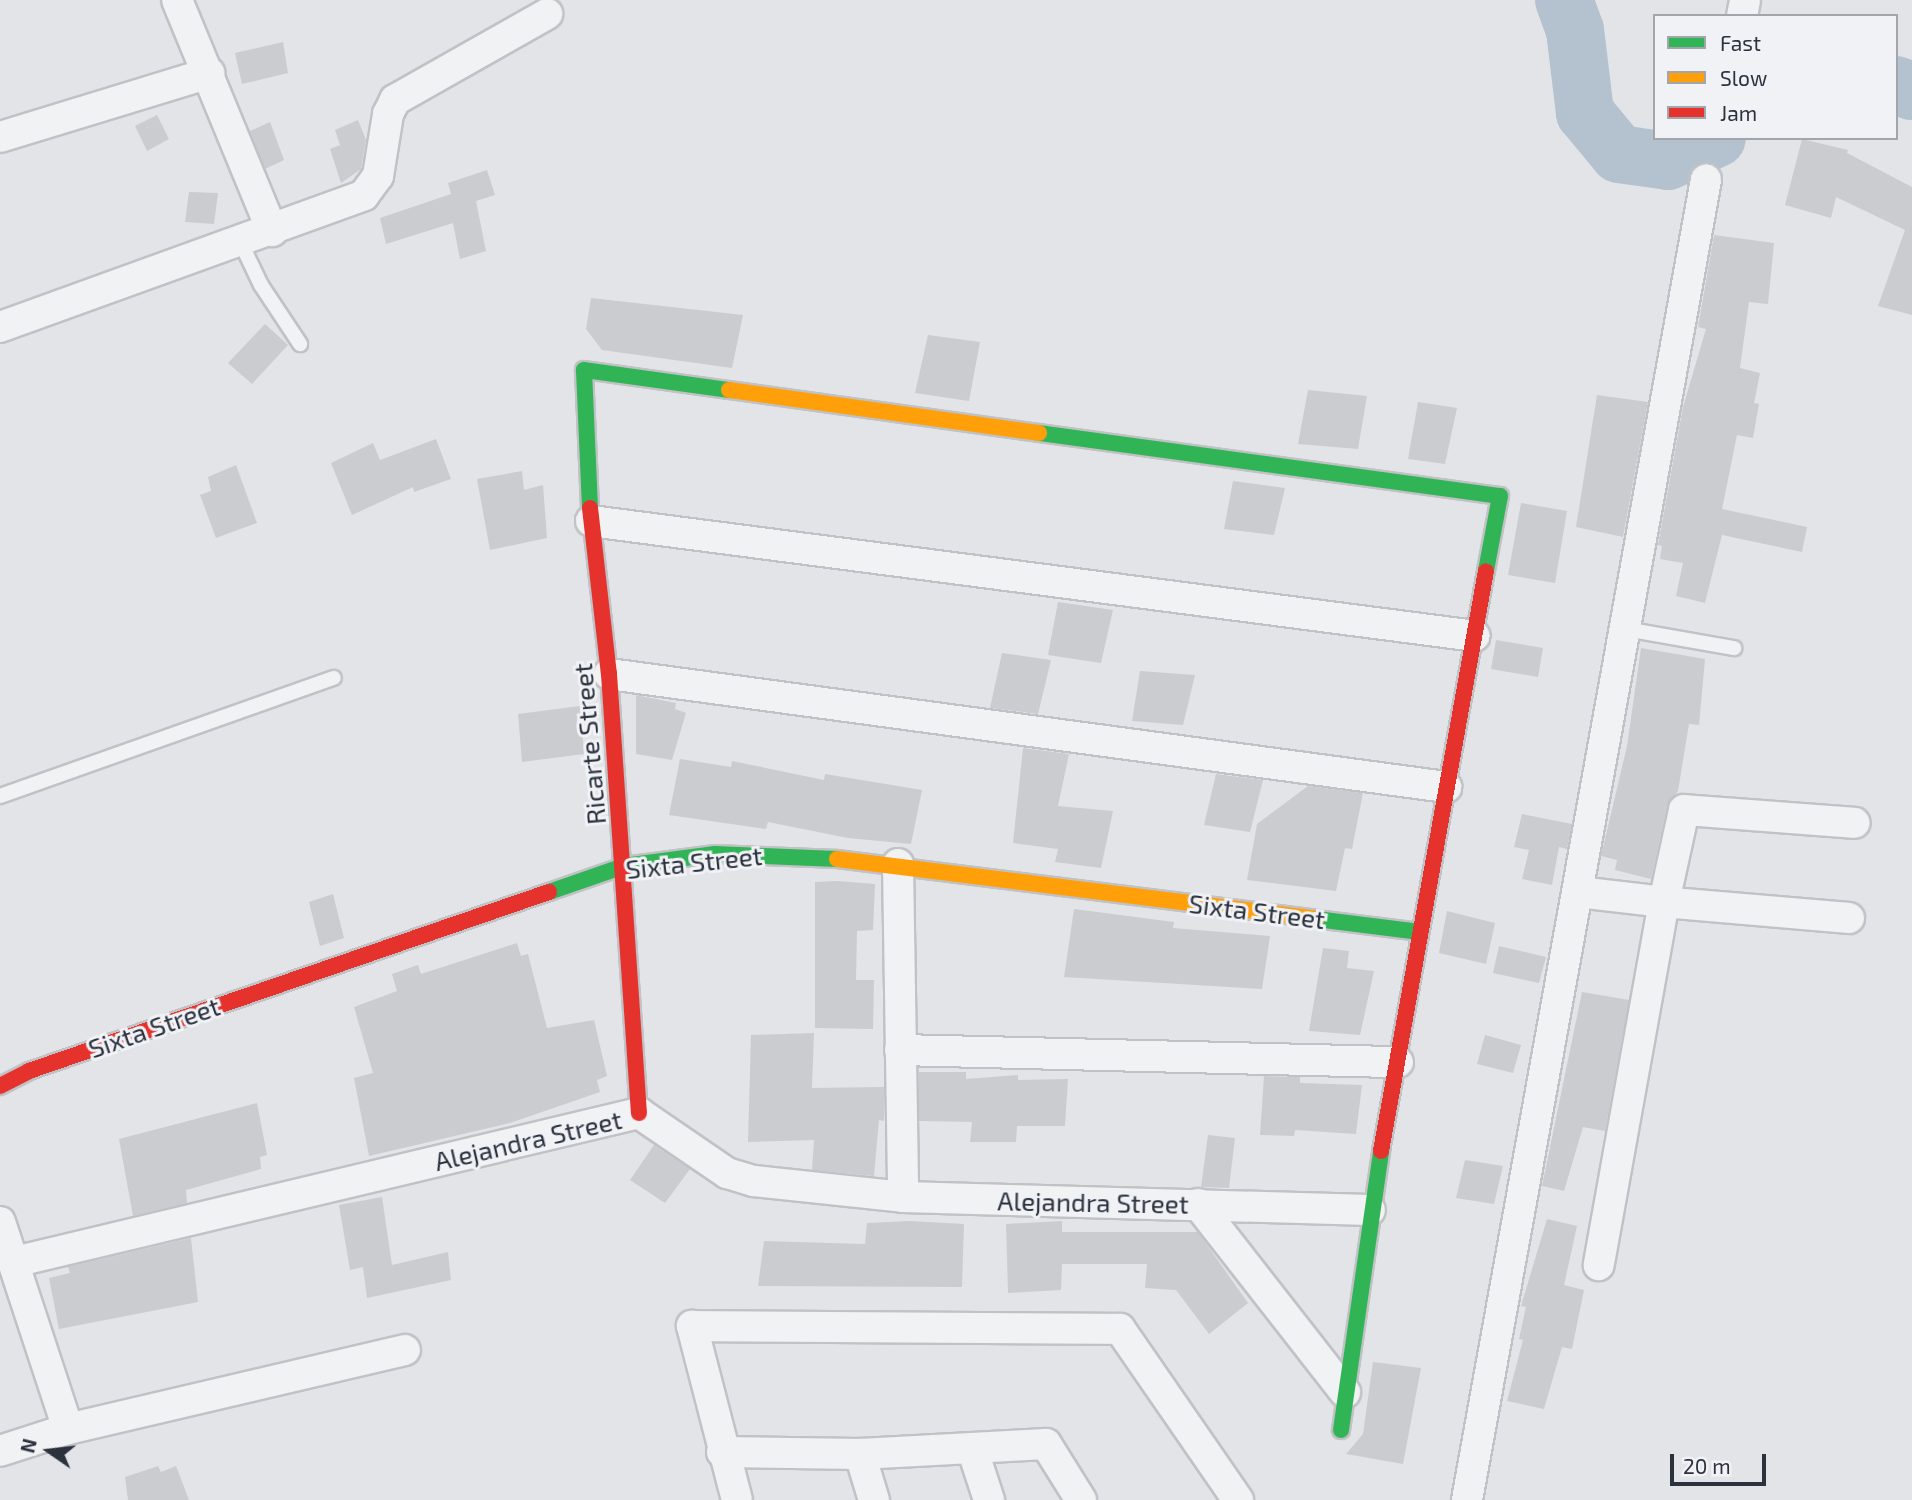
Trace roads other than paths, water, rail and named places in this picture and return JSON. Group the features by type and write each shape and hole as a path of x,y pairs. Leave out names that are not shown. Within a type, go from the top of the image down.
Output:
{"street":[{"path":"177,0 272,231"},
{"path":"0,327 272,231 364,195 378,176 388,114 395,100 547,14"},
{"path":"0,137 209,73"},
{"path":"1467,1500 1706,179"},
{"name":"Ricarte Street","path":"639,1113 609,674 591,521 584,370 1500,496 1475,636"},
{"path":"591,521 1475,636 1370,1210 1341,1430"},
{"path":"609,674 1446,787"},
{"path":"1599,1265 1679,819 1685,810 1856,823"},
{"name":"Sixta Street","path":"0,1086 29,1071 624,866 715,855 787,853 898,864 1420,932"},
{"path":"898,864 903,1197"},
{"path":"1578,892 1849,918"},
{"path":"900,1050 1398,1062"},
{"name":"Alejandra Street","path":"13,1262 639,1113 727,1173 754,1181 903,1197 1370,1210"},
{"path":"1198,1204 1345,1392"},
{"path":"0,1222 68,1429"},
{"path":"737,1500 722,1452 692,1326 1120,1329 1238,1500"},
{"path":"0,1451 68,1429 405,1350"},
{"path":"722,1452 860,1454 973,1451 1046,1444 1081,1500"},
{"path":"973,1451 989,1500"},
{"path":"860,1454 874,1500"}],"lane":[{"path":"240,241 261,285 300,344"},
{"path":"1626,629 1734,648"},
{"path":"0,796 334,678"}],"waterway":[{"path":"1564,0 1575,30 1585,113 1619,154 1668,161 1713,140"},
{"path":"1898,86 1912,91"}]}
